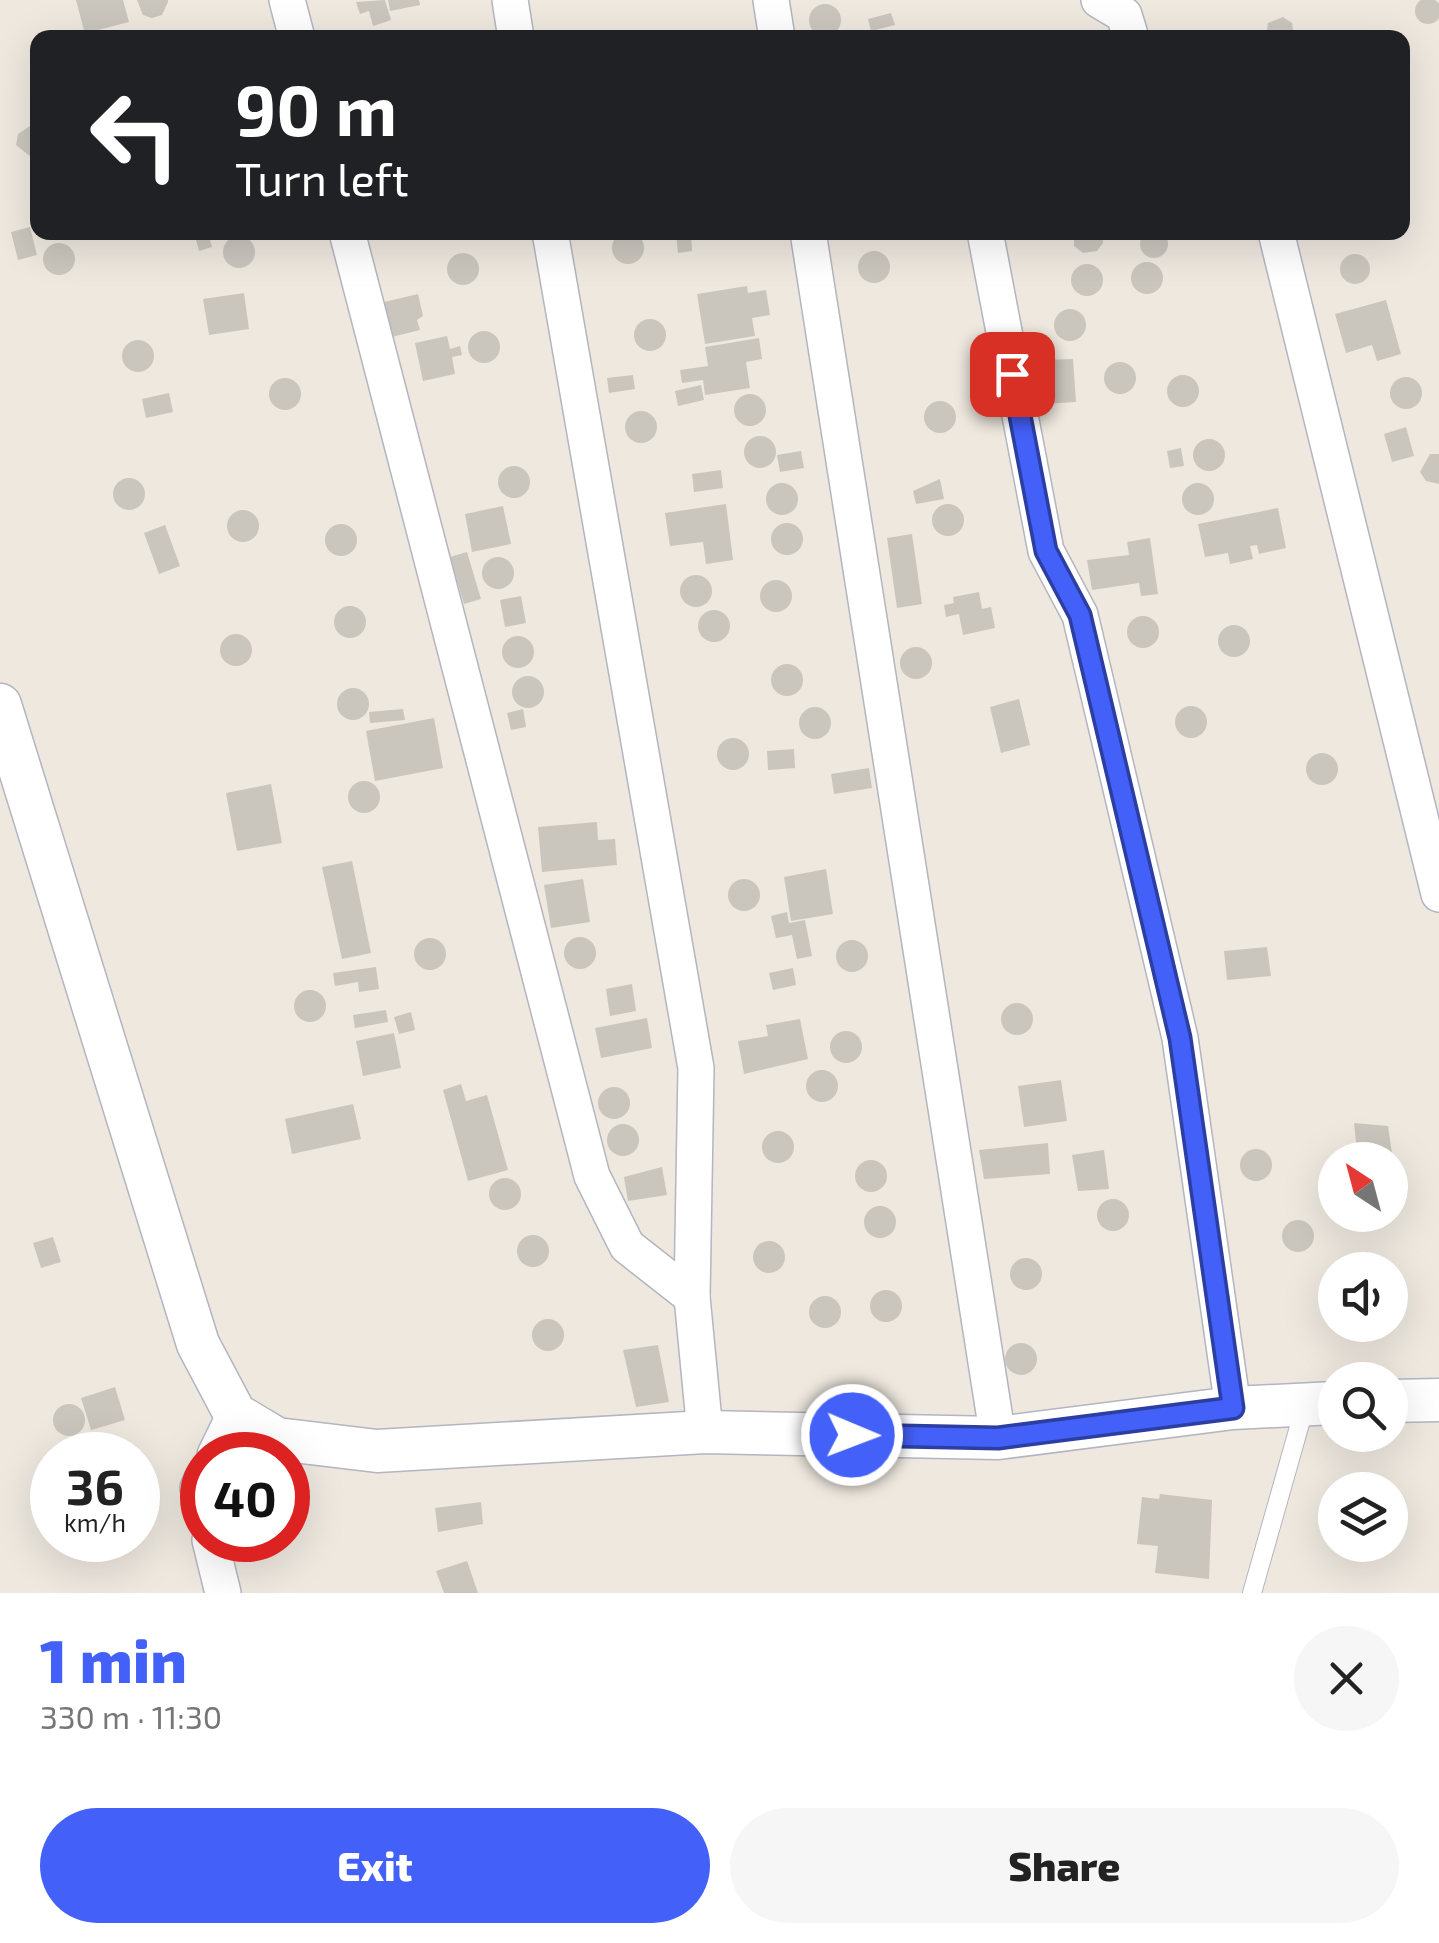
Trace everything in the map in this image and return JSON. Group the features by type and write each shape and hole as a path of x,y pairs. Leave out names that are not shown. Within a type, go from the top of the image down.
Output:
{"street":[{"path":"287,0 295,30"},
{"path":"510,0 515,30"},
{"path":"771,0 776,30"},
{"path":"1100,0 1124,15 1129,30"},
{"path":"349,240 592,1176 627,1246 692,1297"},
{"path":"551,240 696,1068 692,1297 704,1432"},
{"path":"809,240 998,1438"},
{"path":"987,240 1046,551 1080,615 1180,1038 1233,1408"},
{"path":"1278,240 1439,894"},
{"path":"0,705 198,1344 236,1414 277,1439 377,1451 704,1432 998,1438 1233,1408 1318,1404"},
{"path":"1408,1401 1439,1400"},
{"path":"226,1432 236,1414"},
{"path":"215,1562 223,1593"}],"lane":[{"path":"1252,1593 1318,1410"}],"building":[{"path":"76,0 123,0 129,22 84,30"},
{"path":"137,0 168,2 162,15 152,18 143,15"},
{"path":"385,0 391,20 373,26 369,11 360,14 356,2"},
{"path":"388,0 419,0 420,5 390,11"},
{"path":"1419,2 1437,2 1437,20 1428,24 1419,20 1415,11"},
{"path":"825,4 839,14 837,30 813,30 809,20 814,9"},
{"path":"891,13 895,25 871,30 868,19"},
{"path":"1283,17 1292,23 1293,30 1267,30 1268,23"},
{"path":"30,126 30,156 16,145 18,134"},
{"path":"30,227 30,240 37,255 18,260 11,232"},
{"path":"196,240 210,240 212,247 199,251"},
{"path":"230,240 248,240 255,252 250,263 239,268 228,263 223,252"},
{"path":"615,240 642,242 644,248 639,259 628,264 617,259 612,248"},
{"path":"677,240 691,240 692,251 678,253"},
{"path":"1074,240 1103,240 1097,251 1083,253 1074,246"},
{"path":"1141,240 1167,240 1167,249 1159,257 1149,257 1141,249"},
{"path":"59,243 70,248 75,259 70,270 59,275 48,270 43,259 48,248"},
{"path":"874,251 885,256 890,267 885,278 874,283 863,278 858,267 863,256"},
{"path":"463,253 474,258 479,269 474,280 463,285 452,280 447,269 452,258"},
{"path":"1355,254 1366,258 1370,269 1366,280 1355,284 1344,280 1340,269 1344,258"},
{"path":"1147,262 1158,267 1163,278 1158,289 1147,294 1136,289 1131,278 1136,267"},
{"path":"1087,264 1098,269 1103,280 1098,291 1087,296 1076,291 1071,280 1076,269"},
{"path":"747,286 748,293 766,290 770,315 752,318 755,336 705,344 697,294"},
{"path":"244,293 249,329 209,335 203,299"},
{"path":"418,294 423,316 417,320 420,330 392,337 384,302"},
{"path":"1386,300 1401,354 1377,361 1372,345 1346,353 1335,314"},
{"path":"1070,309 1081,314 1086,325 1081,336 1070,341 1059,336 1054,325 1059,314"},
{"path":"650,319 661,324 666,335 661,346 650,351 639,346 634,335 639,324"},
{"path":"484,331 495,336 500,347 495,358 484,363 473,358 468,347 473,336"},
{"path":"447,336 450,349 460,346 462,355 452,357 455,374 423,381 415,343"},
{"path":"759,338 762,359 746,362 750,388 705,395 703,380 682,383 680,370 708,366 705,347"},
{"path":"138,340 149,345 154,356 149,367 138,372 127,367 122,356 127,345"},
{"path":"1073,359 1076,402 1043,404 1040,360"},
{"path":"1120,362 1131,367 1136,378 1131,389 1120,394 1109,389 1104,378 1109,367"},
{"path":"633,375 635,389 609,393 607,378"},
{"path":"1183,375 1194,380 1199,391 1194,402 1183,407 1172,402 1167,391 1172,380"},
{"path":"1406,377 1417,382 1422,393 1417,404 1406,409 1395,404 1390,393 1395,382"},
{"path":"285,378 296,383 301,394 296,405 285,410 274,405 269,394 274,383"},
{"path":"701,385 704,400 678,406 675,391"},
{"path":"169,393 173,412 146,418 142,399"},
{"path":"750,394 761,399 766,410 761,421 750,426 739,421 734,410 739,399"},
{"path":"940,401 951,406 956,417 951,428 940,433 929,428 924,417 929,406"},
{"path":"641,411 652,416 657,427 652,438 641,443 630,438 625,427 630,416"},
{"path":"1406,427 1414,456 1392,462 1384,434"},
{"path":"760,436 771,441 776,452 771,463 760,468 749,463 744,452 749,441"},
{"path":"1209,439 1220,444 1225,455 1220,466 1209,471 1198,466 1193,455 1198,444"},
{"path":"1181,448 1184,466 1170,468 1167,451"},
{"path":"801,451 804,468 780,472 777,455"},
{"path":"1430,454 1439,454 1439,484 1426,481 1420,472"},
{"path":"514,466 525,471 530,482 525,493 514,498 503,493 498,482 503,471"},
{"path":"721,470 723,488 694,492 692,474"},
{"path":"129,478 140,483 145,494 140,505 129,510 118,505 113,494 118,483"},
{"path":"940,479 944,499 916,504 913,491"},
{"path":"782,483 793,488 798,499 793,510 782,515 771,510 766,499 771,488"},
{"path":"1198,483 1209,488 1214,499 1209,510 1198,515 1187,510 1182,499 1187,488"},
{"path":"726,504 733,560 706,564 703,542 670,546 665,513"},
{"path":"948,504 959,509 964,520 959,531 948,536 937,531 932,520 937,509"},
{"path":"503,506 511,544 472,552 465,514"},
{"path":"1278,508 1286,548 1259,554 1257,545 1250,546 1253,559 1230,564 1228,553 1205,557 1198,524"},
{"path":"243,510 254,515 259,526 254,537 243,542 232,537 227,526 232,515"},
{"path":"787,523 798,528 803,539 798,550 787,555 776,550 771,539 776,528"},
{"path":"341,524 352,529 357,540 352,551 341,556 330,551 325,540 330,529"},
{"path":"165,525 180,566 159,574 144,533"},
{"path":"912,534 922,604 897,608 887,538"},
{"path":"1150,538 1158,594 1141,596 1139,583 1092,590 1087,560 1129,555 1127,542"},
{"path":"467,552 481,599 464,604 450,557"},
{"path":"498,557 509,562 514,573 509,584 498,589 487,584 482,573 487,562"},
{"path":"696,575 707,580 712,591 707,602 696,607 685,602 680,591 685,580"},
{"path":"776,580 787,585 792,596 787,607 776,612 765,607 760,596 765,585"},
{"path":"979,592 982,609 991,607 995,628 963,635 959,614 946,617 944,605 954,603 953,597"},
{"path":"521,596 526,623 505,627 500,600"},
{"path":"350,606 361,611 366,622 361,633 350,638 339,633 334,622 339,611"},
{"path":"714,610 725,615 730,626 725,637 714,642 703,637 698,626 703,615"},
{"path":"1143,616 1154,621 1159,632 1154,643 1143,648 1132,643 1127,632 1132,621"},
{"path":"1234,625 1245,630 1250,641 1245,652 1234,657 1223,652 1218,641 1223,630"},
{"path":"236,634 247,639 252,650 247,661 236,666 225,661 220,650 225,639"},
{"path":"518,636 529,641 534,652 529,663 518,668 507,663 502,652 507,641"},
{"path":"916,647 927,652 932,663 927,674 916,679 905,674 900,663 905,652"},
{"path":"787,664 798,669 803,680 798,691 787,696 776,691 771,680 776,669"},
{"path":"528,676 539,681 544,692 539,703 528,708 517,703 512,692 517,681"},
{"path":"353,688 364,693 369,704 364,715 353,720 342,715 337,704 342,693"},
{"path":"1019,699 1030,745 1001,753 990,707"},
{"path":"1191,706 1202,711 1207,722 1202,733 1191,738 1180,733 1175,722 1180,711"},
{"path":"815,707 826,712 831,723 826,734 815,739 804,734 799,723 804,712"},
{"path":"403,709 405,720 370,723 369,712"},
{"path":"523,709 526,727 511,730 507,713"},
{"path":"434,718 443,768 375,781 366,731"},
{"path":"733,738 744,743 749,754 744,765 733,770 722,765 717,754 722,743"},
{"path":"794,749 795,768 768,770 767,751"},
{"path":"1322,753 1333,758 1338,769 1333,780 1322,785 1311,780 1306,769 1311,758"},
{"path":"869,768 872,788 834,794 831,774"},
{"path":"364,781 375,786 380,797 375,808 364,813 353,808 348,797 353,786"},
{"path":"271,784 282,843 237,851 226,793"},
{"path":"597,822 598,840 615,839 617,865 542,872 538,827"},
{"path":"352,861 371,953 342,959 322,867"},
{"path":"826,869 833,914 791,921 784,877"},
{"path":"583,879 590,922 551,928 544,885"},
{"path":"744,879 755,884 760,895 755,906 744,911 733,906 728,895 733,884"},
{"path":"787,912 789,923 805,920 812,956 797,959 792,935 776,938 771,916"},
{"path":"580,937 591,942 596,953 591,964 580,969 569,964 564,953 569,942"},
{"path":"430,938 441,943 446,954 441,965 430,970 419,965 414,954 419,943"},
{"path":"852,940 863,945 868,956 863,967 852,972 841,967 836,956 841,945"},
{"path":"1267,947 1271,976 1227,980 1224,951"},
{"path":"376,967 379,989 359,992 358,982 335,986 333,973"},
{"path":"793,968 796,985 773,990 769,973"},
{"path":"632,984 636,1011 610,1016 606,989"},
{"path":"310,990 321,995 326,1006 321,1017 310,1022 299,1017 294,1006 299,995"},
{"path":"1017,1003 1028,1008 1033,1019 1028,1030 1017,1035 1006,1030 1001,1019 1006,1008"},
{"path":"386,1010 388,1022 355,1028 353,1015"},
{"path":"411,1012 415,1030 399,1034 394,1017"},
{"path":"647,1018 652,1048 601,1058 595,1028"},
{"path":"800,1019 808,1059 744,1074 738,1041 768,1036 766,1025"},
{"path":"846,1031 857,1036 862,1047 857,1058 846,1063 835,1058 830,1047 835,1036"},
{"path":"394,1033 401,1068 363,1076 356,1041"},
{"path":"822,1070 833,1075 838,1086 833,1097 822,1102 811,1097 806,1086 811,1075"},
{"path":"1061,1080 1067,1121 1024,1127 1018,1086"},
{"path":"461,1084 466,1101 487,1095 508,1170 468,1181 443,1090"},
{"path":"614,1087 625,1092 630,1103 625,1114 614,1119 603,1114 598,1103 603,1092"},
{"path":"353,1104 361,1139 292,1154 285,1119"},
{"path":"1354,1123 1388,1126 1390,1142 1356,1142"},
{"path":"623,1124 634,1129 639,1140 634,1151 623,1156 612,1151 607,1140 612,1129"},
{"path":"778,1131 789,1136 794,1147 789,1158 778,1163 767,1158 762,1147 767,1136"},
{"path":"1048,1143 1050,1174 984,1179 979,1150"},
{"path":"1256,1149 1267,1154 1272,1165 1267,1176 1256,1181 1245,1176 1240,1165 1245,1154"},
{"path":"1104,1150 1109,1189 1078,1191 1072,1155"},
{"path":"871,1160 882,1165 887,1176 882,1187 871,1192 860,1187 855,1176 860,1165"},
{"path":"662,1167 667,1195 628,1201 624,1177"},
{"path":"505,1178 516,1183 521,1194 516,1205 505,1210 494,1205 489,1194 494,1183"},
{"path":"1113,1199 1124,1204 1129,1215 1124,1226 1113,1231 1102,1226 1097,1215 1102,1204"},
{"path":"880,1206 891,1211 896,1222 891,1233 880,1238 869,1233 864,1222 869,1211"},
{"path":"1298,1220 1309,1225 1314,1236 1309,1247 1298,1252 1287,1247 1282,1236 1287,1225"},
{"path":"533,1235 544,1240 549,1251 544,1262 533,1267 522,1262 517,1251 522,1240"},
{"path":"53,1237 61,1262 41,1268 33,1243"},
{"path":"769,1241 780,1246 785,1257 780,1268 769,1273 758,1268 753,1257 758,1246"},
{"path":"1026,1258 1037,1263 1042,1274 1037,1285 1026,1290 1015,1285 1010,1274 1015,1263"},
{"path":"886,1290 897,1295 902,1306 897,1317 886,1322 875,1317 870,1306 875,1295"},
{"path":"825,1296 836,1301 841,1312 836,1323 825,1328 814,1323 809,1312 814,1301"},
{"path":"548,1319 559,1324 564,1335 559,1346 548,1351 537,1346 532,1335 537,1324"},
{"path":"1021,1343 1032,1348 1037,1359 1032,1370 1021,1375 1010,1370 1005,1359 1010,1348"},
{"path":"658,1345 669,1402 636,1407 623,1350"},
{"path":"115,1387 125,1420 91,1430 81,1398"},
{"path":"69,1404 85,1420 78,1432 60,1432 53,1420 58,1409"},
{"path":"1160,1494 1212,1500 1209,1579 1155,1573 1158,1546 1137,1544 1142,1497 1159,1499"},
{"path":"481,1502 483,1524 438,1532 435,1508"},
{"path":"467,1561 478,1593 444,1593 436,1571"}],"route":[{"path":"852,1435 998,1438 1233,1408 1180,1038 1080,615 1046,551 1012,374"}]}
